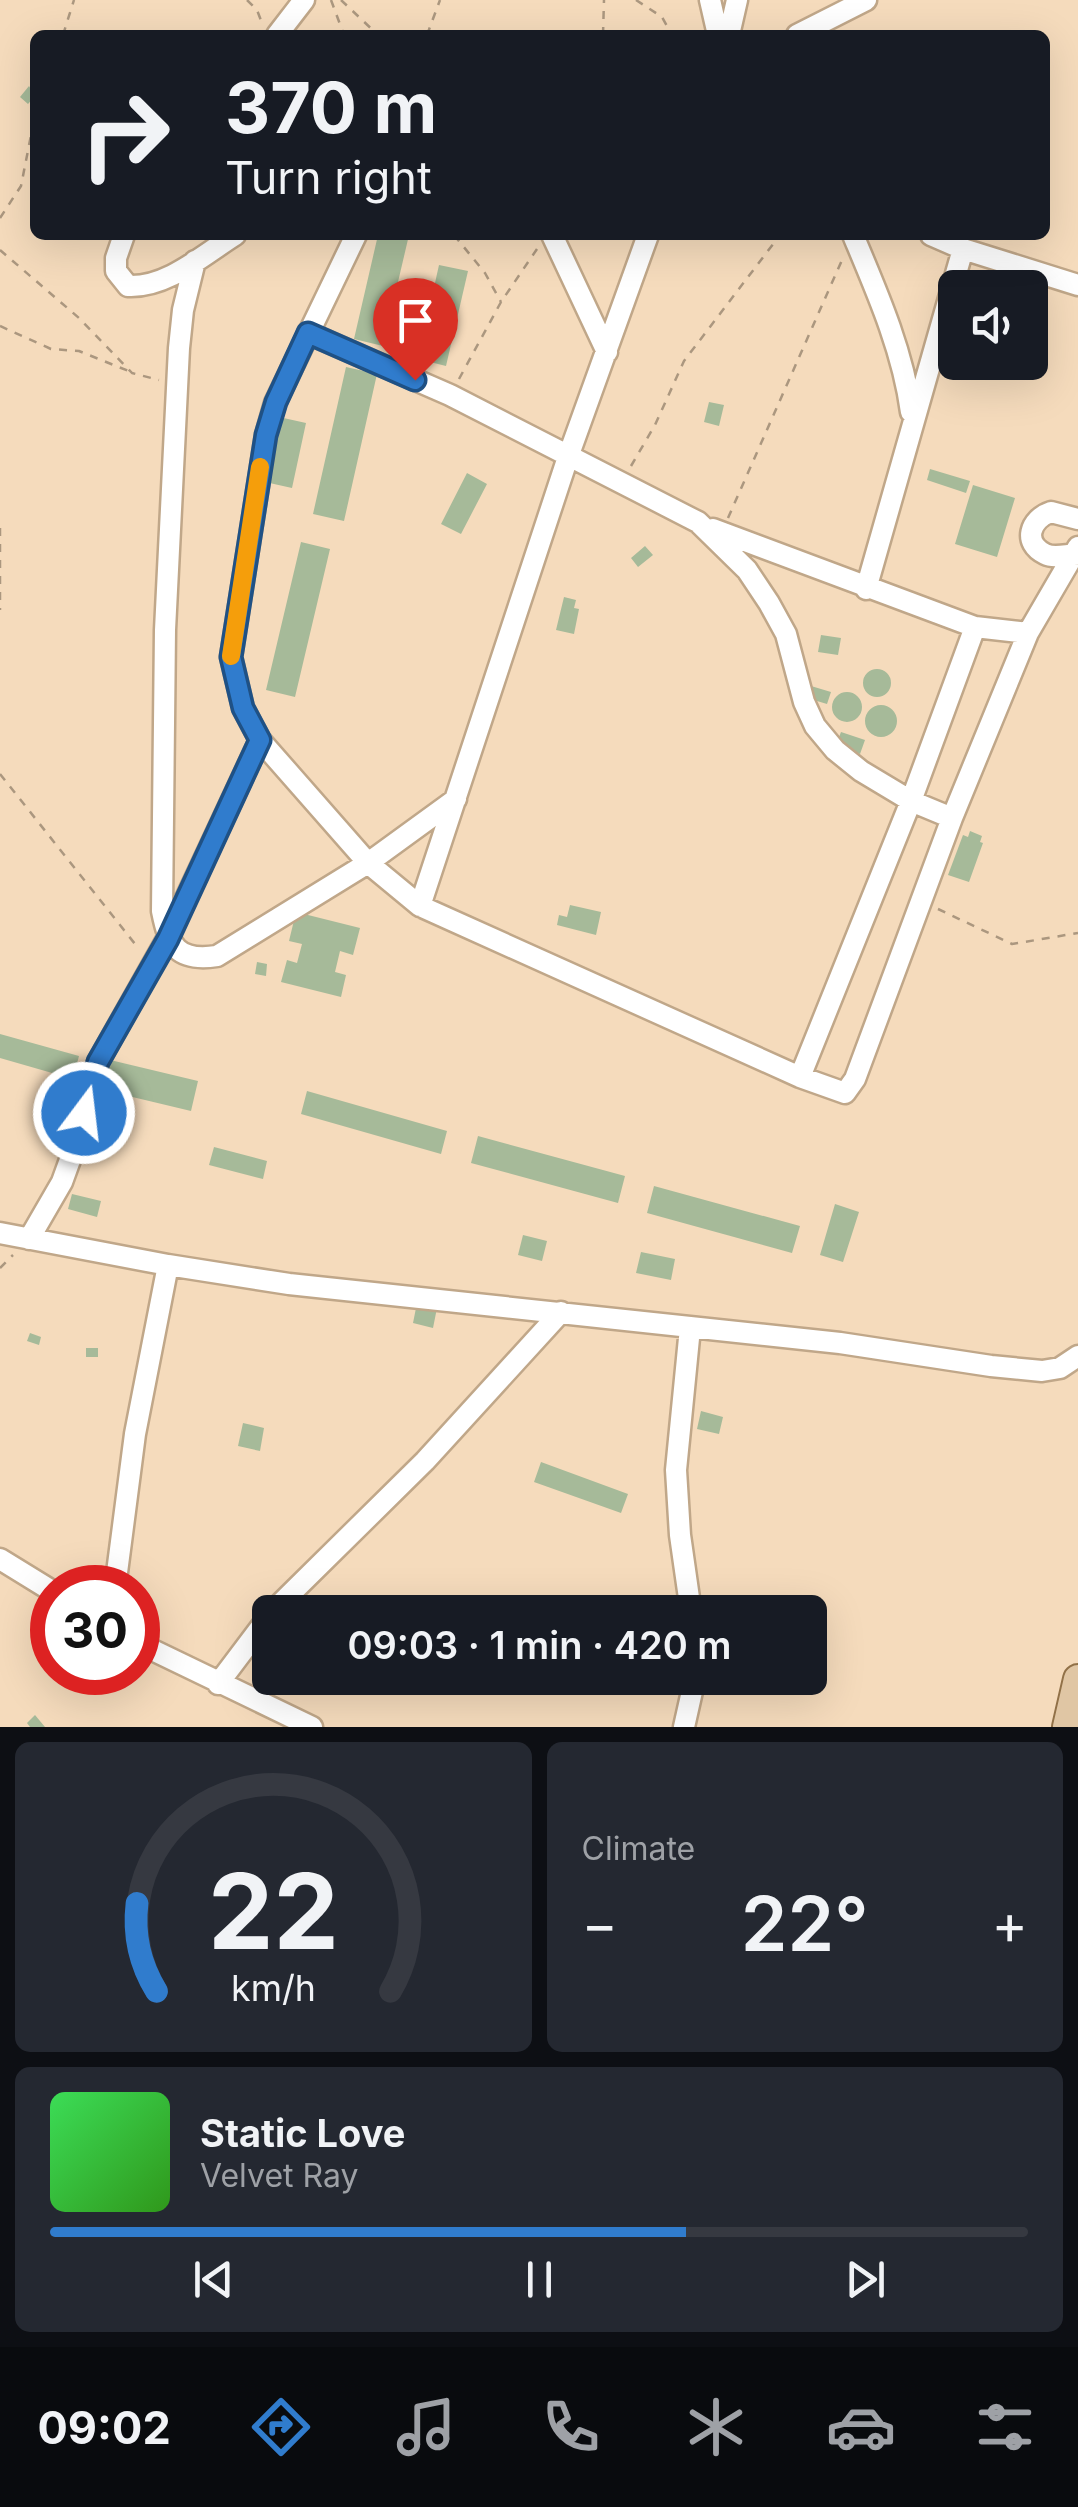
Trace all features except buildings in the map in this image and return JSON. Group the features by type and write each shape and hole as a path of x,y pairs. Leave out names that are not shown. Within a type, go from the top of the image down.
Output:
{"main road":[{"path":"1067,1727 1078,1679"}],"street":[{"path":"281,30 304,0"},
{"path":"710,0 717,30"},
{"path":"730,30 737,0"},
{"path":"807,30 866,0"},
{"path":"123,240 116,271 128,286 164,280 227,240"},
{"path":"354,240 276,402 266,435 231,657 243,708 260,740 368,862 420,906 800,1077 838,1092 844,1093 852,1086 952,818 1028,633 1077,552"},
{"path":"420,906 568,457 646,240"},
{"path":"855,240 879,295 908,385 912,424"},
{"path":"942,240 1078,285"},
{"path":"545,242 607,352"},
{"path":"866,589 963,249"},
{"path":"195,261 183,310 165,630 162,910 168,939 189,956 217,956 368,862 456,800"},
{"path":"308,333 450,395 721,533 976,628 1028,633"},
{"path":"1077,552 1052,557 1041,553 1032,543 1030,533 1035,521 1051,512 1078,519"},
{"path":"698,522 747,570 769,603 786,634 797,680 815,726 835,750 911,801 952,818"},
{"path":"800,1077 976,628"},
{"path":"28,1239 62,1182 98,1062 168,939 260,740"},
{"path":"0,1233 168,1265 337,1290 840,1344 1042,1371 1060,1368 1078,1356"},
{"path":"117,1565 135,1434 168,1265"},
{"path":"290,1595 425,1461 561,1312"},
{"path":"689,1595 676,1470 690,1328"},
{"path":"0,1559 30,1577"},
{"path":"218,1684 252,1639"},
{"path":"160,1654 312,1727"},
{"path":"684,1727 692,1695"}],"path":[{"path":"65,30 74,0"},
{"path":"247,0 257,10 264,30"},
{"path":"331,0 342,30"},
{"path":"341,0 373,30"},
{"path":"429,30 440,0"},
{"path":"603,30 604,0"},
{"path":"636,0 662,17 669,30"},
{"path":"0,218 20,186 30,139"},
{"path":"458,240 502,302"},
{"path":"620,484 655,425 684,361 776,240"},
{"path":"721,533 851,240"},
{"path":"450,395 502,302 545,242"},
{"path":"0,250 79,318 132,372"},
{"path":"0,326 52,349 79,352 178,384"},
{"path":"0,528 0,610"},
{"path":"0,774 152,966"},
{"path":"921,902 968,920 1012,944 1078,933"}],"slow traffic":[{"path":"231,656 260,467"}],"route":[{"path":"84,1113 98,1062 168,939 260,740 243,708 231,657 266,435 276,402 308,333 415,380"}]}
